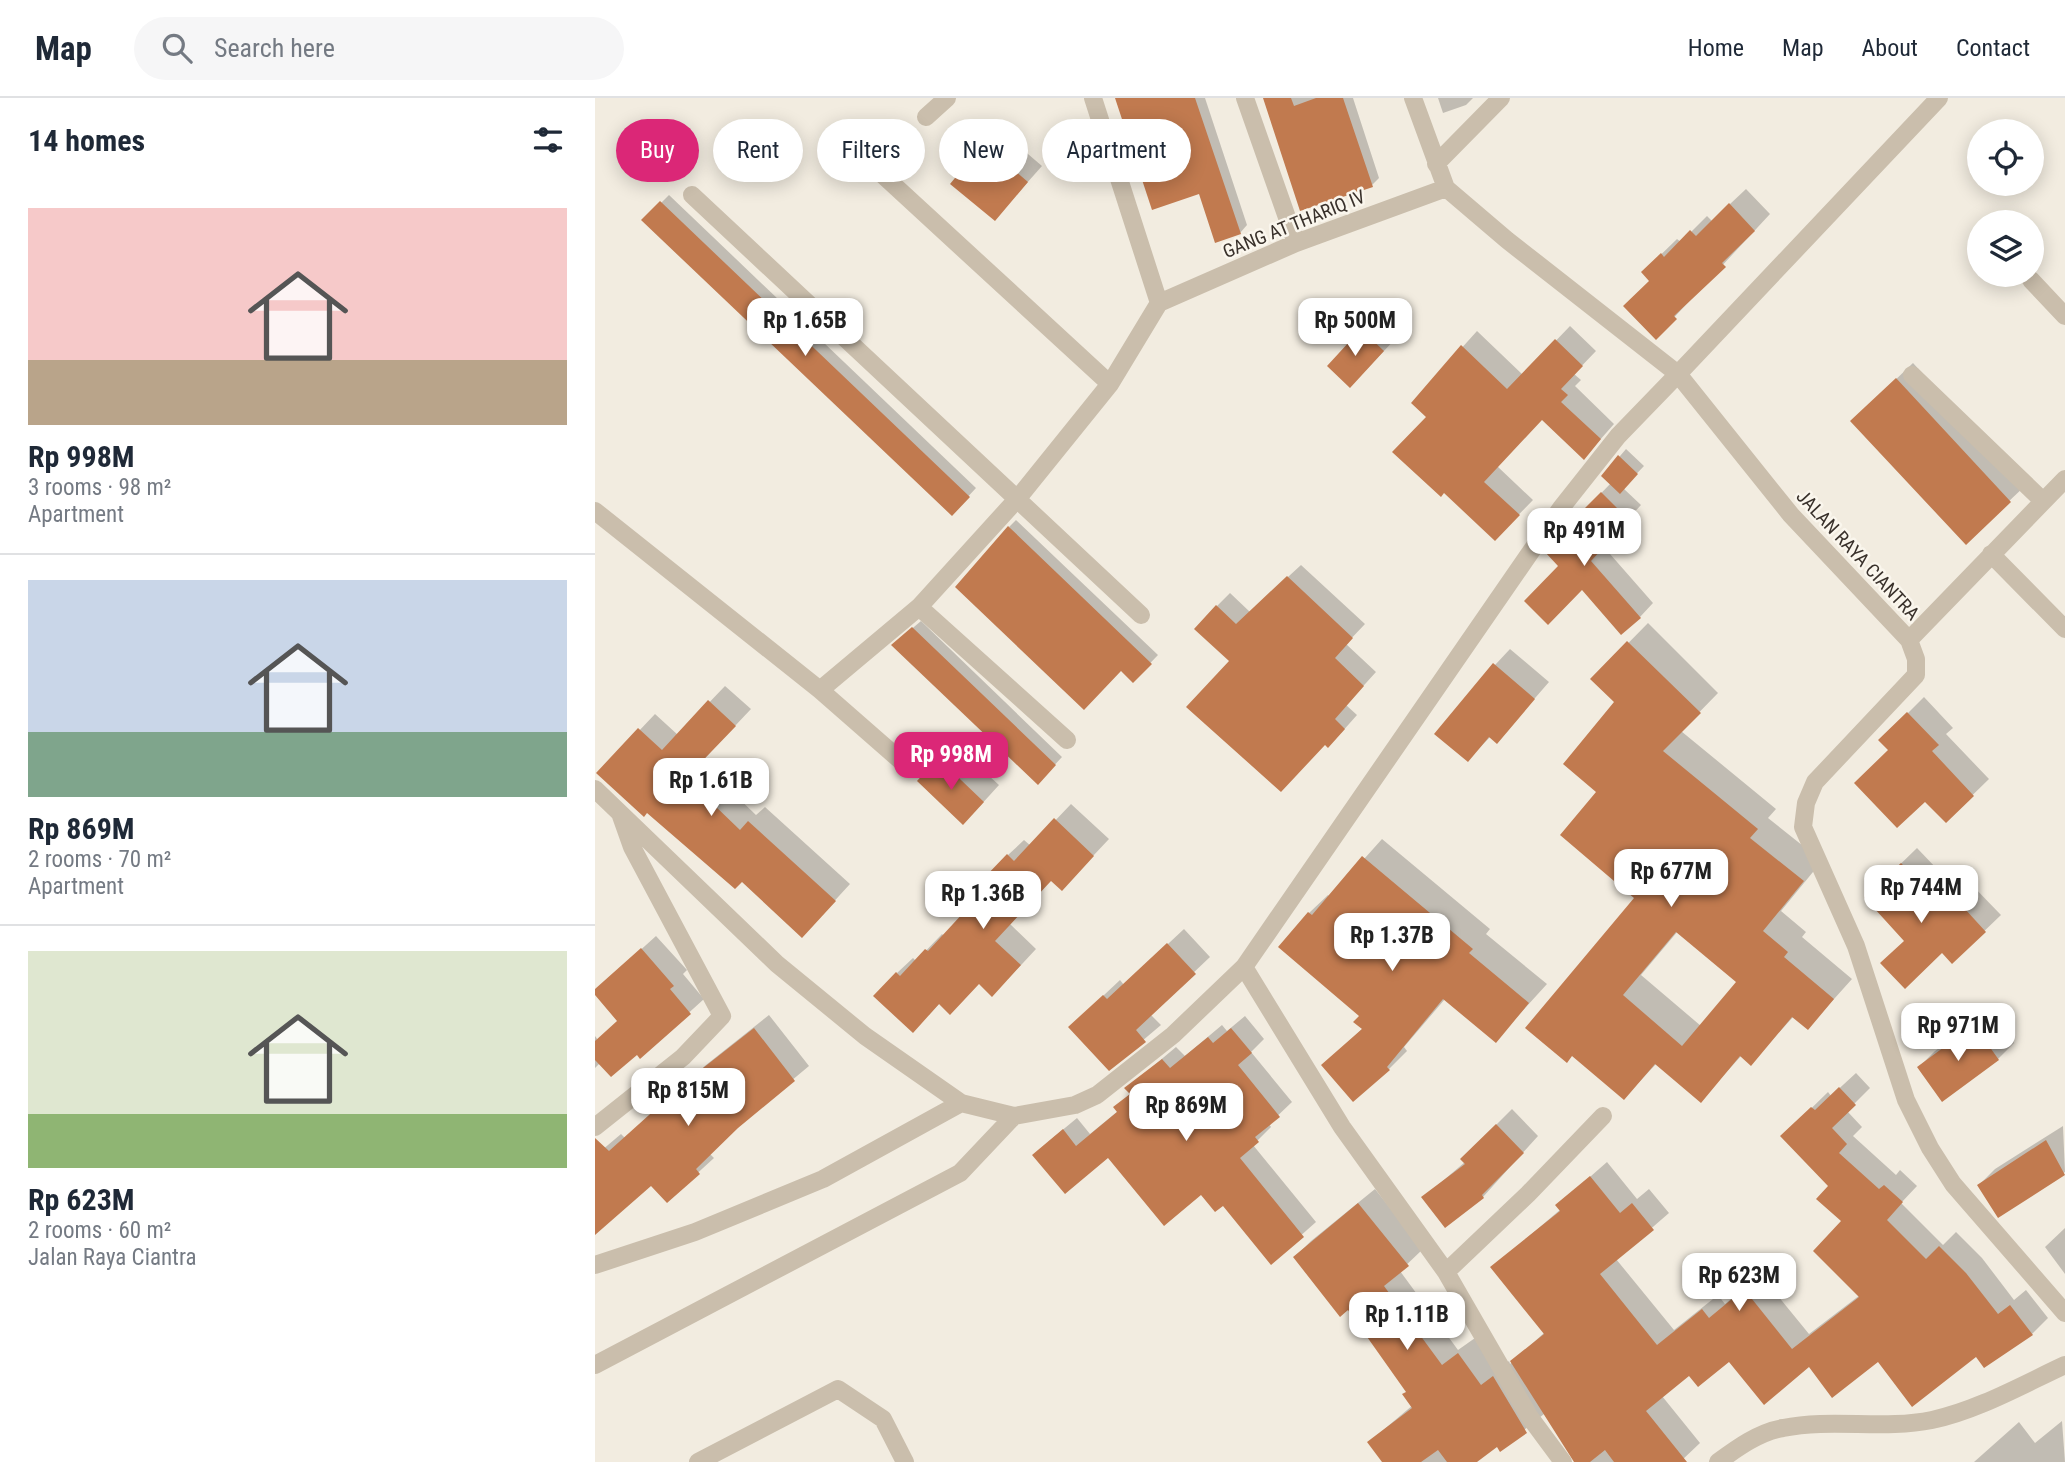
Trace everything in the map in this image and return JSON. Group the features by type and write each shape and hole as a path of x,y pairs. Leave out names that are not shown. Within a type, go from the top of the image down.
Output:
{"street":[{"path":"926,117 947,98"},
{"path":"820,690 919,607 1018,498 1110,384 1159,303 1094,98"},
{"path":"1245,98 1296,243"},
{"path":"1413,98 1446,188"},
{"path":"1436,164 1501,98"},
{"path":"595,789 777,964 865,1036 961,1103 1014,1116 1075,1105 1097,1095 1173,1035 1244,967 1561,508 1618,436 1939,98"},
{"path":"890,182 1110,384"},
{"name":"GANG AT THARIQ IV","path":"1159,303 1296,243 1446,188"},
{"name":"JALAN RAYA CIANTRA","path":"1446,188 1507,240 1678,374 1791,514 1909,640 1916,659 1916,675 1815,782 1805,803 1803,827 1856,946 1906,1100 1930,1148 1953,1184 2065,1313"},
{"path":"692,195 1141,615"},
{"path":"2038,287 2065,316"},
{"path":"1912,375 2043,501"},
{"path":"1909,640 2065,479"},
{"path":"595,511 820,690 900,760"},
{"path":"1991,554 2065,629"},
{"path":"919,607 1067,740"},
{"path":"595,1127 683,1057 722,1016 632,847 620,813"},
{"path":"1244,967 1342,1127 1446,1272 1529,1416 1563,1462"},
{"path":"595,1265 695,1231 823,1179 961,1103"},
{"path":"595,1365 960,1173 1014,1116"},
{"path":"1446,1272 1528,1194 1603,1116"},
{"path":"1718,1462 1744,1443 1781,1428 1810,1425 1897,1426 1935,1419 1978,1405 2065,1365"},
{"path":"698,1462 838,1389 883,1419 905,1462"}],"building":[{"path":"1115,98 1195,98 1241,234 1215,243 1199,194 1152,210 1143,182 1191,182 1191,119 1122,119"},
{"path":"1263,98 1291,98 1294,106 1316,98 1343,98 1373,187 1300,211"},
{"path":"952,182 1028,182 995,221 950,184"},
{"path":"660,201 970,497 952,516 641,220"},
{"path":"1729,203 1755,231 1722,263 1726,267 1674,316 1677,319 1656,340 1623,306 1649,281 1641,272 1661,253 1664,257 1690,230 1696,236"},
{"path":"1361,329 1384,351 1350,388 1327,366"},
{"path":"1555,339 1583,366 1561,389 1568,395 1561,402 1601,439 1584,460 1542,420 1484,482 1520,515 1495,541 1444,493 1441,497 1392,452 1426,417 1411,403 1461,345 1507,389"},
{"path":"1896,378 2011,502 1966,545 1850,421"},
{"path":"1618,455 1638,474 1620,494 1601,476"},
{"path":"1601,492 1629,520 1591,561 1641,618 1621,635 1582,590 1548,625 1524,601 1558,566 1545,552 1552,541"},
{"path":"1008,526 1152,664 1133,683 1121,671 1084,710 955,587"},
{"path":"1287,576 1353,638 1335,658 1364,686 1335,719 1345,729 1328,748 1325,745 1281,792 1186,707 1229,661 1194,629 1216,605 1236,624"},
{"path":"912,627 1056,765 1038,785 891,645"},
{"path":"1627,641 1701,713 1663,751 1758,829 1750,838 1804,881 1763,931 1788,952 1784,957 1834,999 1808,1030 1792,1017 1751,1066 1740,1056 1701,1103 1655,1064 1624,1100 1572,1056 1567,1063 1525,1028 1634,898 1560,835 1596,792 1563,764 1614,702 1590,679","holes":["1676,932 1736,982 1682,1046 1623,995"]},
{"path":"1493,663 1535,699 1497,744 1489,737 1468,762 1434,734"},
{"path":"708,700 736,726 686,778 740,830 748,821 836,901 802,938 742,882 735,889 647,813 644,817 596,773 638,728 662,750"},
{"path":"1907,712 1939,745 1932,751 1974,796 1946,823 1925,802 1897,828 1854,783 1888,750 1878,740"},
{"path":"938,758 984,802 963,825 917,781"},
{"path":"1054,818 1094,856 1062,891 1051,881 995,941 1021,965 992,997 979,984 950,1015 939,1004 913,1033 873,996 896,972 900,976 925,949 928,951 989,885 983,879 1007,854 1014,861"},
{"path":"1362,856 1473,949 1469,953 1529,1003 1496,1043 1443,999 1387,1067 1390,1070 1353,1102 1321,1065 1362,1029 1353,1022 1359,1016 1278,947 1308,912 1312,915"},
{"path":"1901,863 1943,907 1954,897 1986,932 1952,964 1942,953 1905,989 1880,963 1904,941 1864,897"},
{"path":"1167,943 1196,974 1136,1030 1146,1042 1109,1071 1068,1027 1103,995 1107,999"},
{"path":"641,948 674,986 670,989 691,1014 640,1059 637,1055 611,1077 595,1060 595,1041 617,1021 595,995 595,989"},
{"path":"1974,1025 1999,1060 1942,1102 1917,1067"},
{"path":"754,1028 795,1081 738,1128 696,1169 700,1174 667,1203 651,1186 595,1235 595,1138 609,1151 689,1079"},
{"path":"1231,1028 1252,1053 1238,1065 1280,1117 1255,1137 1259,1142 1240,1158 1304,1237 1271,1265 1223,1206 1215,1212 1201,1195 1164,1226 1108,1158 1065,1194 1032,1155 1063,1129 1076,1146 1117,1112 1113,1107 1130,1094 1124,1088 1162,1059 1170,1068 1208,1037 1213,1043"},
{"path":"1839,1087 1856,1105 1832,1128 1847,1144 1839,1153 1879,1189 1884,1185 1903,1202 1887,1220 1926,1259 1939,1246 1966,1273 1998,1314 2010,1305 2033,1335 1984,1368 1976,1357 1912,1407 1878,1362 1832,1398 1809,1367 1764,1405 1729,1362 1698,1387 1689,1376 1646,1411 1687,1462 1614,1462 1605,1450 1590,1462 1574,1462 1510,1361 1544,1334 1490,1267 1560,1211 1555,1205 1590,1176 1620,1213 1632,1203 1654,1230 1600,1274 1657,1345 1702,1309 1709,1318 1744,1289 1792,1349 1859,1297 1813,1251 1841,1221 1816,1199 1828,1186 1780,1136 1811,1107 1815,1110"},
{"path":"1496,1124 1524,1153 1482,1195 1484,1198 1445,1228 1421,1197 1465,1164 1460,1159"},
{"path":"2046,1140 2065,1175 1998,1218 1977,1185"},
{"path":"1358,1203 1409,1266 1384,1286 1442,1365 1458,1353 1481,1385 1493,1376 1527,1433 1500,1452 1497,1447 1477,1462 1447,1462 1438,1450 1421,1462 1382,1462 1367,1442 1412,1408 1402,1394 1406,1392 1348,1310 1340,1317 1293,1257"}]}
